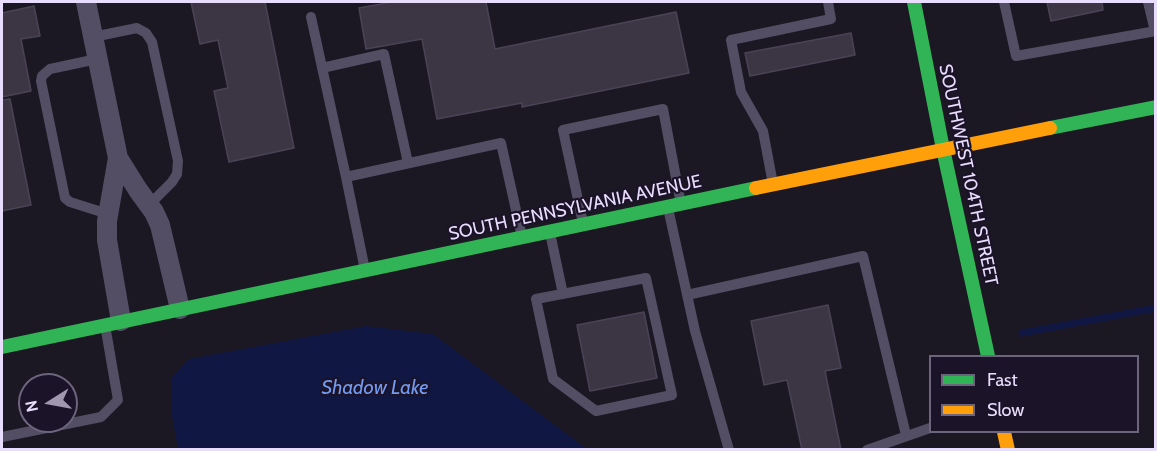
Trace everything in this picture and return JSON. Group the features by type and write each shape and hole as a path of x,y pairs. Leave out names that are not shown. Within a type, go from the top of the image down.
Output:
{"main road":[{"name":"SOUTHWEST 104TH STREET","path":"914,2 988,355"},
{"name":"SOUTH PENNSYLVANIA AVENUE","path":"2,347 943,149 1155,107"},
{"path":"1004,433 1008,450"}],"street":[{"path":"86,2 118,158 160,225 180,309"},
{"path":"113,323 107,240 108,214 118,158"}],"lane":[{"path":"774,185 763,131 741,92 731,40 831,19 828,2"},
{"path":"1004,2 1016,56 1155,31 1148,2"},
{"path":"311,17 365,270"},
{"path":"93,37 138,28 146,33 152,42 178,161 177,174 172,182 149,205"},
{"path":"322,68 384,54 408,163"},
{"path":"97,59 50,69 42,75 41,81 65,198 70,202 108,214"},
{"path":"584,225 563,130 663,109 687,295 729,450"},
{"path":"346,177 501,143 522,238"},
{"path":"549,232 563,294"},
{"path":"687,295 863,256 906,435"},
{"path":"646,278 672,395 596,411 553,379 536,299 563,294 646,278"},
{"path":"2,437 101,417 117,400 113,323"},
{"path":"867,450 929,428"}],"water":[{"name":"Shadow Lake","path":"366,326 433,334 587,449 178,449 172,416 172,377 189,359"}],"building":[{"path":"191,2 265,2 294,148 229,162 214,91 228,88 218,40 200,44"},
{"path":"392,2 486,2 495,49 676,12 689,73 522,107 522,103 437,119 422,39 366,49 359,8"},
{"path":"1047,2 1102,2 1103,10 1051,21"},
{"path":"34,6 40,36 21,39 31,91 2,97 2,13"},
{"path":"851,33 855,55 750,76 745,53"},
{"path":"10,99 31,205 2,211 2,100"},
{"path":"828,305 841,368 825,371 841,450 802,450 787,380 764,385 751,321"},
{"path":"644,312 657,378 590,391 577,325"}],"waterway":[{"path":"1022,333 1156,308"}],"traffic: fast":[{"path":"914,2 988,355"},
{"path":"1050,128 1156,107"},
{"path":"2,347 756,188"}],"traffic: slow":[{"path":"756,188 1050,128"},
{"path":"1004,433 1008,450"}]}
